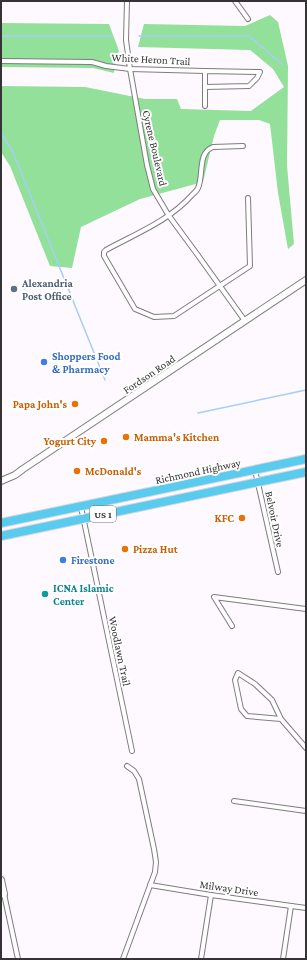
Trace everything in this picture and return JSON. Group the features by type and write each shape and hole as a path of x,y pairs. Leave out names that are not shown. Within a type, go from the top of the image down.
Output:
{"highway":[{"name":"Richmond Highway","path":"1,523 306,459"},
{"name":"Richmond Highway","path":"1,536 306,472"}],"street":[{"name":"Cyrene Boulevard","path":"127,1 126,40 130,69 147,165 153,189 169,216 244,321"},
{"path":"235,1 248,19"},
{"name":"White Heron Trail","path":"1,61 92,62 106,66 130,69 260,72 257,78 249,86 205,87"},
{"path":"205,71 205,106"},
{"path":"243,146 208,148 204,154 198,188 188,200 169,216 104,252 104,256 135,309 154,317 174,316 250,266 248,198"},
{"name":"Fordson Road","path":"1,481 15,475 306,280"},
{"name":"Belvoir Drive","path":"255,470 278,572"},
{"name":"Woodlawn Trail","path":"81,507 132,751"},
{"path":"232,626 214,597 306,609"},
{"path":"281,719 247,716 242,709 234,680 238,673 255,684 272,700 281,719 306,748"},
{"path":"124,959 155,872 156,862 139,779 128,766"},
{"path":"234,801 306,811"},
{"path":"1,880 2,894 18,959"},
{"name":"Milway Drive","path":"150,885 306,908"},
{"path":"201,959 211,895"},
{"path":"283,959 291,906"}],"green space":[{"path":"270,15 278,22 288,66 287,166 294,244 288,249 278,193 270,124 259,120 220,120 214,136 203,182 140,199 81,227 72,268 50,266 10,166 1,152 1,86 85,87 145,99 177,99 181,109 251,111 284,87 273,69 250,50 138,47 144,24 245,26"},
{"path":"1,23 109,24 119,51 115,61 114,73 93,68 1,67"}],"waterway":[{"path":"1,36 112,36"},
{"path":"139,36 249,36 282,64"},
{"path":"1,133 13,152 105,380"},
{"path":"198,413 306,390"}],"place":[{"name":"Alexandria Post Office","path":"14,289"},
{"name":"Shoppers Food & Pharmacy","path":"44,362"},
{"name":"Papa John's","path":"75,404"},
{"name":"Mamma's Kitchen","path":"126,437"},
{"name":"Yogurt City","path":"104,441"},
{"name":"McDonald's","path":"77,471"},
{"name":"KFC","path":"242,518"},
{"name":"Pizza Hut","path":"125,549"},
{"name":"Firestone","path":"63,560"},
{"name":"ICNA Islamic Center","path":"45,594"}]}
